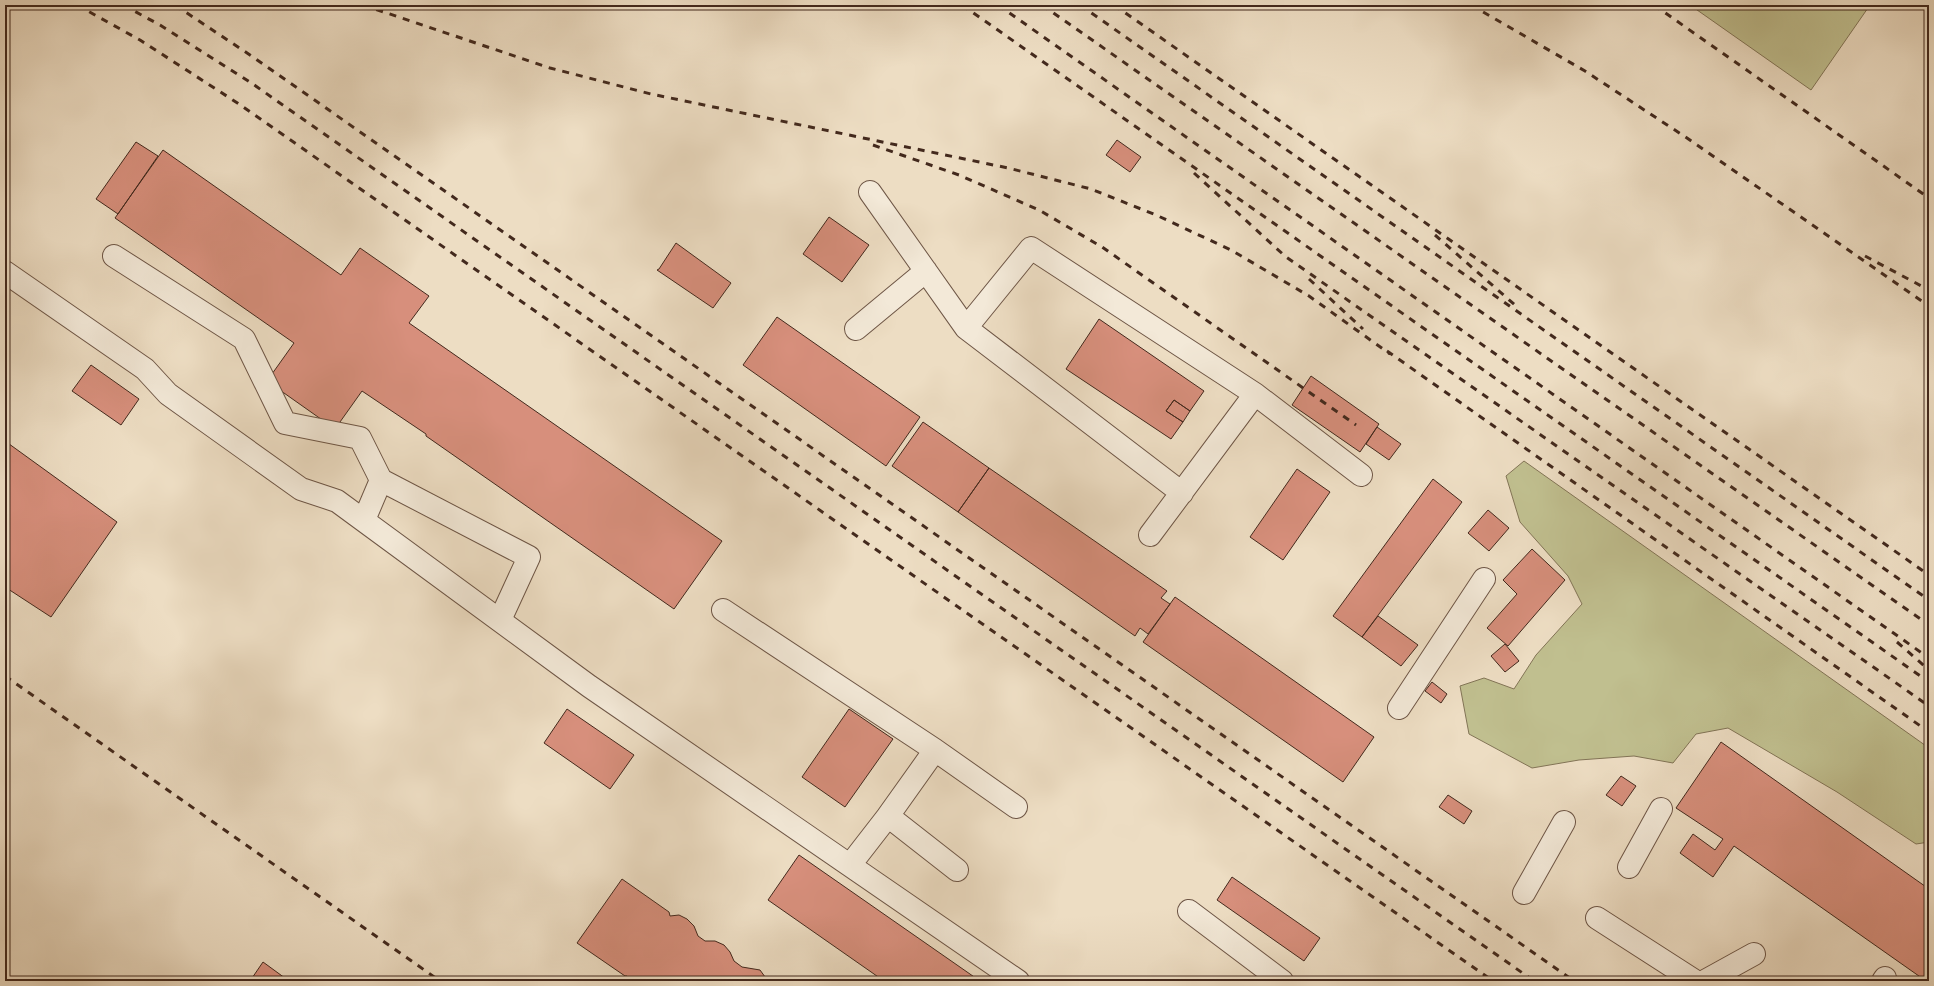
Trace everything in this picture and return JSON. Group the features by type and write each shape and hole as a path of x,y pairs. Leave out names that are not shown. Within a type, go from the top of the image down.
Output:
{"lane":[{"path":"870,192 966,328 1182,492"},
{"path":"966,328 1031,248 1255,394 1361,475"},
{"path":"114,256 244,339 285,423 360,438 381,480 528,557 500,620"},
{"path":"856,329 926,270"},
{"path":"5,272 145,369 168,394 301,489 337,501 590,686 1018,981"},
{"path":"1150,535 1255,394"},
{"path":"364,520 381,480"},
{"path":"1399,708 1484,579"},
{"path":"723,610 935,750 1016,807"},
{"path":"850,865 888,816 935,750"},
{"path":"1629,867 1661,809"},
{"path":"888,816 957,870"},
{"path":"1524,893 1564,822"},
{"path":"1189,911 1282,981"},
{"path":"1597,918 1695,981"},
{"path":"1705,981 1754,954"}],"shaded area":[{"path":"1690,5 1870,5 1811,90"},
{"path":"1524,461 1929,748 1929,842 1916,844 1837,792 1728,728 1696,734 1673,763 1634,756 1579,760 1532,768 1469,734 1460,686 1484,678 1514,689 1536,655 1582,604 1568,576 1520,522 1506,476"}],"building":[{"path":"1117,140 1141,157 1130,172 1106,155"},
{"path":"136,142 158,156 118,214 96,199"},
{"path":"163,150 341,275 360,248 429,296 409,323 722,541 674,609 426,436 426,434 362,391 335,429 267,381 294,343 115,218"},
{"path":"829,217 869,245 842,282 803,254"},
{"path":"676,243 731,283 713,308 657,270"},
{"path":"777,317 920,417 886,466 743,365"},
{"path":"1099,319 1204,391 1190,411 1174,400 1166,411 1183,422 1171,439 1066,369"},
{"path":"91,365 139,399 121,425 72,391"},
{"path":"1311,376 1379,424 1360,452 1292,405"},
{"path":"1174,400 1190,411 1183,422 1166,411"},
{"path":"923,422 989,468 958,512 892,466"},
{"path":"1377,427 1401,444 1389,460 1366,444"},
{"path":"5,441 117,522 51,617 5,587"},
{"path":"989,468 1167,591 1161,598 1170,604 1148,634 1140,628 1135,636 958,512"},
{"path":"1297,469 1330,492 1283,560 1250,537"},
{"path":"1433,479 1462,502 1362,637 1333,616"},
{"path":"1488,510 1509,528 1489,551 1468,533"},
{"path":"1532,549 1565,580 1508,646 1487,628 1517,594 1503,580"},
{"path":"1175,597 1374,737 1343,782 1143,642"},
{"path":"1378,616 1418,645 1401,666 1362,637"},
{"path":"1505,644 1519,661 1505,672 1491,656"},
{"path":"1432,682 1447,694 1441,703 1425,691"},
{"path":"567,709 634,755 610,789 544,743"},
{"path":"849,709 893,739 845,807 802,777"},
{"path":"1721,742 1929,889 1929,981 1926,981 1734,846 1713,877 1680,853 1693,834 1715,850 1723,839 1676,808"},
{"path":"1621,776 1636,786 1622,806 1606,795"},
{"path":"1448,795 1472,811 1464,824 1439,807"},
{"path":"799,855 980,981 884,981 768,900"},
{"path":"1232,877 1320,938 1304,961 1217,900"},
{"path":"622,879 669,912 670,916 679,915 687,919 694,926 698,936 705,941 715,941 724,945 730,952 734,961 742,967 760,970 768,981 629,981 627,976 577,943"},
{"path":"263,962 289,981 250,981"}],"railway":[{"path":"77,5 140,40 239,104 1493,981"},
{"path":"123,5 160,25 250,82 1534,981"},
{"path":"175,5 253,57 1574,981"},
{"path":"363,5 550,68 651,94 1008,168 1091,189 1156,215 1231,250 1309,296 1390,354"},
{"path":"962,5 1929,682"},
{"path":"998,5 1929,658"},
{"path":"1042,5 1929,625"},
{"path":"1080,5 1929,600"},
{"path":"1114,5 1929,575"},
{"path":"1471,5 1585,71 1687,138 1929,306"},
{"path":"1654,5 1929,198"},
{"path":"873,145 959,175 1039,210 1102,247 1356,425"},
{"path":"1194,173 1286,257 1929,706"},
{"path":"1435,235 1515,305"},
{"path":"1865,256 1929,290"},
{"path":"1309,279 1363,329"},
{"path":"1387,351 1929,732"},
{"path":"1897,642 1929,670"},
{"path":"5,676 440,981"}]}
